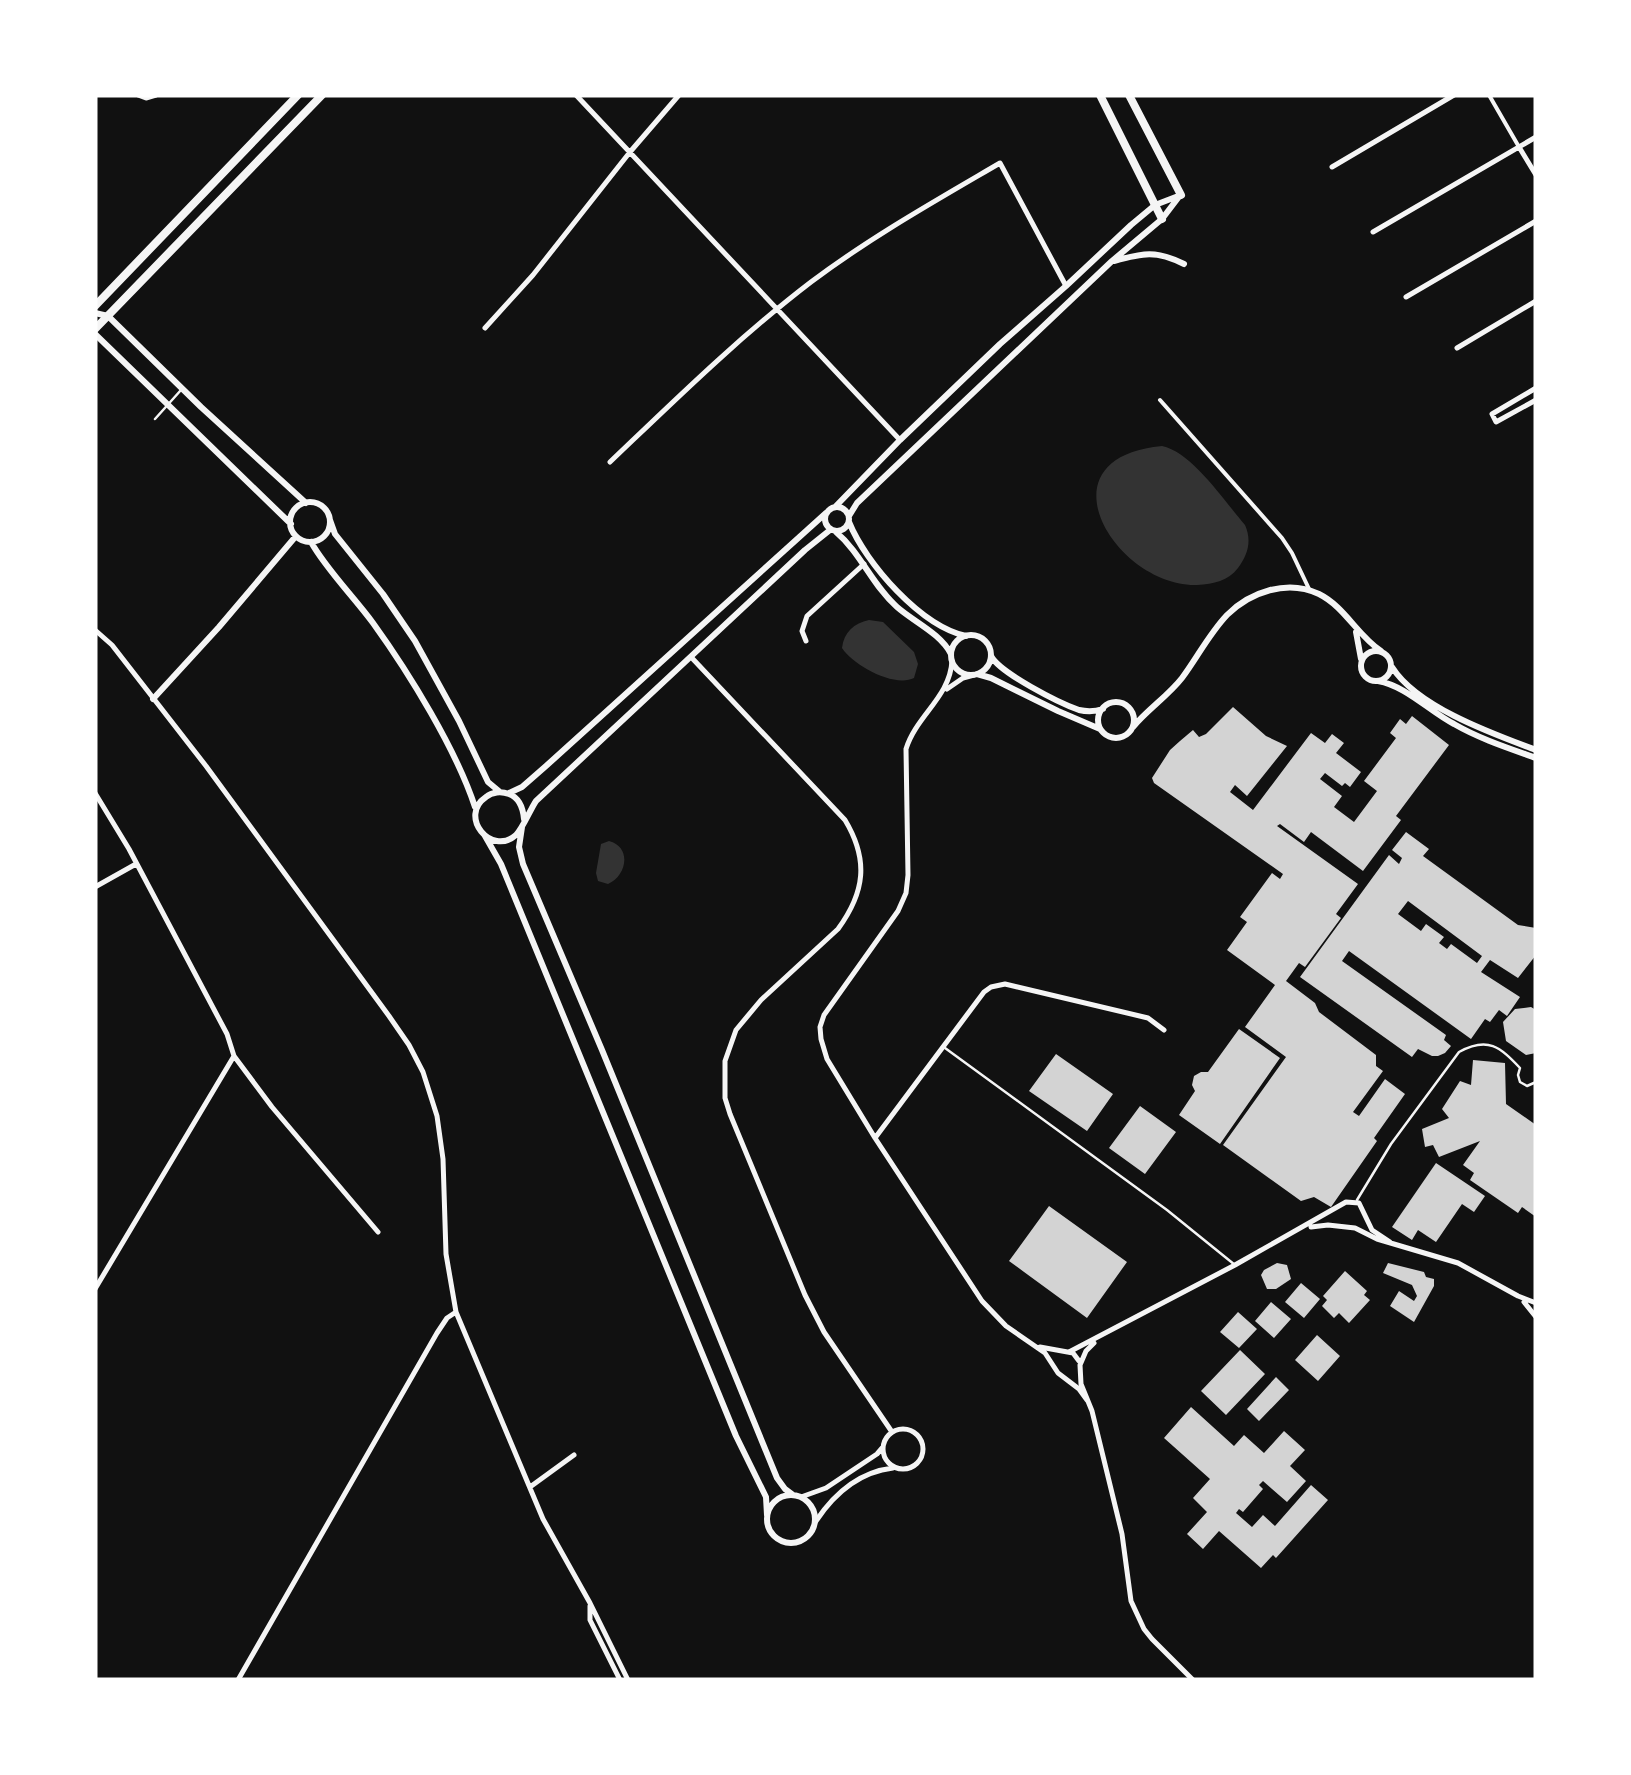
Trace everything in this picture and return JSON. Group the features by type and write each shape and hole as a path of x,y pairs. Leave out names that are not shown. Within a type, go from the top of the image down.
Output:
{"main road":[{"path":"95,310 298,95"},
{"path":"95,332 322,95"},
{"path":"1100,95 1162,218"},
{"path":"1129,95 1181,195"}],"street":[{"path":"138,95 156,95"},
{"path":"576,95 900,440"},
{"path":"485,328 679,95"},
{"path":"1332,167 1454,95"},
{"path":"1489,95 1536,175"},
{"path":"1373,232 1536,136"},
{"path":"610,462 712,365 810,284 881,233 1000,163 1066,286"},
{"path":"476,811 487,795 522,787 834,507 1000,344 1131,225 1155,205 1181,195"},
{"path":"485,836 494,841 510,839 536,801 833,531 844,530 857,503 1162,218 1181,195"},
{"path":"1406,297 1536,220"},
{"path":"1112,262 1157,253 1184,264"},
{"path":"1457,348 1536,302"},
{"path":"95,310 108,316 306,503"},
{"path":"95,332 291,524 296,536 311,542 399,661 440,733 473,801 476,824 500,864 736,1436 766,1496 772,1534 789,1544 804,1540 832,1501 850,1485 867,1474 896,1467"},
{"path":"1000,344 1013,357"},
{"path":"1536,388 1492,414 1496,422 1536,400"},
{"path":"1160,400 1282,538 1310,591"},
{"path":"291,524 294,512 306,503 323,507 335,534 415,641 488,782 520,803 523,823 519,847 523,864 777,1478 814,1509 816,1521"},
{"path":"834,507 845,510 858,540 901,596 950,630 983,639 990,650 986,667 941,694"},
{"path":"826,513 825,524 848,542 882,592 941,640 958,670 991,678 1100,729 1107,736 1126,735 1176,685 1220,623 1238,606 1268,590 1291,588 1310,591 1333,603 1368,641 1389,657 1392,667 1411,687 1454,716 1536,750"},
{"path":"311,542 325,536 330,520"},
{"path":"154,699 296,536"},
{"path":"806,641 802,631 808,616 864,564"},
{"path":"1348,618 1360,642 1364,676 1393,685 1468,732 1536,758"},
{"path":"95,630 112,645 154,699 409,1044 431,1092 439,1130 446,1254 456,1312 543,1519 628,1680"},
{"path":"966,636 955,643 949,679 906,748 908,875 902,904 831,1004 820,1028 822,1049 875,1138 982,1300 1006,1326 1038,1347 1087,1400"},
{"path":"1361,666 1367,654 1380,651"},
{"path":"990,656 1007,674 1090,712 1116,702 1139,707 1156,702"},
{"path":"691,658 845,820 859,850 861,880 849,914 838,930 747,1016 729,1046 724,1079 730,1114 805,1294 824,1332 892,1432"},
{"path":"1378,681 1387,677 1392,667"},
{"path":"1127,706 1134,716 1133,727"},
{"path":"1100,729 1098,718 1102,709"},
{"path":"95,794 227,1034 234,1056 302,1144 378,1232"},
{"path":"95,887 136,863"},
{"path":"875,1138 984,992 998,985 1148,1018 1164,1030"},
{"path":"95,1289 234,1056"},
{"path":"1056,1369 1055,1360 1066,1352 1100,1338 1346,1202 1363,1207 1372,1230 1390,1242"},
{"path":"1341,1206 1339,1221 1346,1228"},
{"path":"1355,1228 1365,1216"},
{"path":"1300,1229 1319,1224 1355,1228 1470,1268 1536,1303"},
{"path":"1518,1296 1536,1317"},
{"path":"238,1680 437,1333 456,1312"},
{"path":"1064,1376 1071,1377 1086,1351 1100,1338"},
{"path":"1038,1347 1078,1358 1081,1384 1122,1534 1133,1605 1144,1629 1193,1680"},
{"path":"767,1516 778,1499 826,1488 876,1454 892,1432 912,1431 923,1448 920,1460 904,1469 885,1458 883,1447"},
{"path":"530,1487 574,1455"},
{"path":"590,1603 590,1620 620,1680"}],"lane":[{"path":"156,418 182,388"},
{"path":"1356,1202 1391,1144 1459,1052 1489,1044 1502,1049 1520,1068 1520,1082 1527,1086 1536,1082"},
{"path":"944,1048 1167,1210 1235,1265"}],"shaded area":[{"path":"1162,446 1196,468 1245,525 1246,552 1238,568 1225,579 1197,585 1167,580 1140,566 1117,545 1102,521 1096,496 1103,473 1124,456"},
{"path":"883,622 914,652 918,664 914,678 885,677 847,655 842,648 845,637 859,623"},
{"path":"609,841 621,849 624,862 619,875 608,884 598,881 596,873 601,844"}],"building":[{"path":"1233,707 1266,736 1287,746 1247,796 1235,785 1230,792 1253,810 1311,733 1325,743 1332,734 1344,743 1336,753 1361,772 1350,787 1345,783 1342,786 1325,773 1320,779 1342,796 1334,807 1354,822 1377,791 1364,781 1396,738 1390,733 1400,719 1406,724 1412,716 1449,745 1396,816 1401,820 1363,871 1311,832 1304,842 1280,824 1277,826 1358,884 1336,914 1341,918 1305,967 1299,963 1286,981 1376,1055 1376,1066 1383,1071 1353,1112 1359,1116 1385,1079 1405,1094 1331,1207 1314,1197 1301,1201 1223,1145 1286,1057 1245,1027 1275,985 1227,950 1247,922 1240,917 1272,873 1280,879 1283,874 1152,778 1180,741 1193,730 1199,737 1206,734"},
{"path":"1406,832 1429,849 1423,856 1518,925 1536,928 1536,955 1518,978 1490,960 1481,972 1520,997 1507,1016 1499,1010 1490,1022 1485,1019 1471,1039 1349,951 1342,961 1446,1035 1444,1040 1451,1046 1438,1056 1418,1049 1412,1057 1300,977 1389,855 1399,864 1402,858 1392,850","holes":["1408,901 1482,956 1477,963 1451,944 1447,949 1439,943 1444,937 1426,924 1421,931 1398,914"]},
{"path":"1515,1009 1536,1010 1536,1053 1526,1055 1506,1041 1503,1022"},
{"path":"1239,1029 1280,1058 1220,1144 1179,1115 1195,1091 1194,1076 1208,1072"},
{"path":"1056,1054 1113,1094 1087,1131 1029,1091"},
{"path":"1473,1060 1505,1063 1506,1104 1536,1125 1536,1217 1522,1207 1518,1213 1470,1180 1474,1173 1463,1165 1480,1141 1439,1157 1433,1145 1425,1147 1422,1129 1449,1118 1442,1109 1460,1081 1471,1085"},
{"path":"1140,1106 1176,1132 1145,1174 1109,1148"},
{"path":"1436,1163 1485,1196 1474,1212 1462,1204 1436,1242 1418,1230 1412,1240 1392,1227"},
{"path":"1049,1206 1127,1262 1087,1318 1009,1261"},
{"path":"1277,1263 1287,1265 1291,1279 1276,1289 1267,1289 1261,1275"},
{"path":"1388,1263 1424,1272 1434,1279 1414,1322 1390,1306 1399,1291 1414,1301 1417,1296 1412,1285 1383,1273"},
{"path":"1345,1271 1367,1291 1364,1295 1370,1300 1349,1323 1339,1313 1334,1318 1322,1306 1327,1300 1323,1296"},
{"path":"1301,1283 1320,1299 1304,1318 1285,1302"},
{"path":"1271,1302 1291,1319 1274,1338 1255,1321"},
{"path":"1238,1312 1257,1329 1239,1348 1220,1332"},
{"path":"1317,1335 1340,1356 1318,1381 1295,1360"},
{"path":"1240,1350 1265,1374 1226,1415 1201,1391"},
{"path":"1276,1377 1289,1390 1259,1421 1247,1409"},
{"path":"1191,1407 1234,1446 1244,1435 1264,1453 1284,1431 1305,1450 1290,1466 1306,1481 1287,1502 1263,1481 1259,1485 1263,1489 1243,1512 1239,1509 1236,1513 1252,1527 1263,1515 1275,1526 1311,1485 1328,1500 1276,1558 1273,1555 1261,1568 1219,1531 1203,1549 1187,1534 1207,1512 1193,1498 1210,1479 1164,1438"}]}
